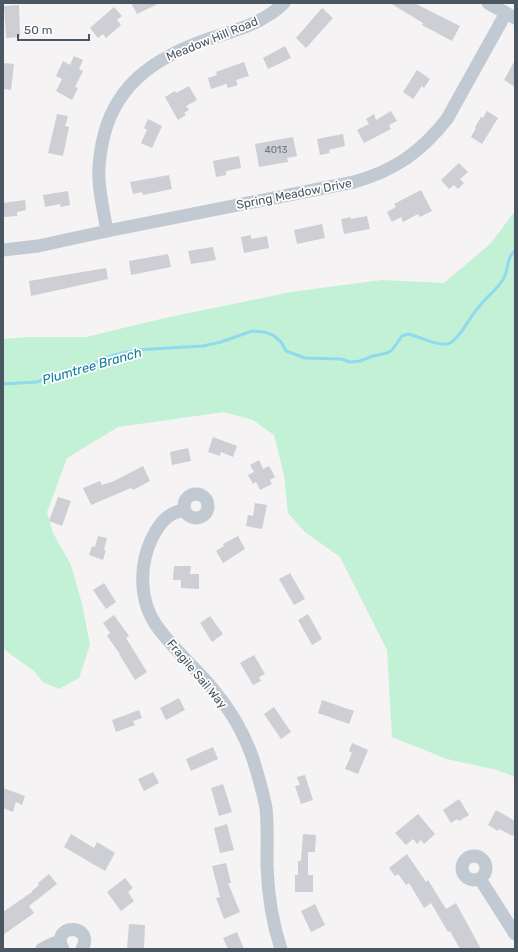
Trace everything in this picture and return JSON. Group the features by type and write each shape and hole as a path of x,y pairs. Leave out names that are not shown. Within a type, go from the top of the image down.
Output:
{"street":[{"name":"Meadow Hill Road","path":"107,231 98,179 100,156 104,134 111,115 120,98 132,82 149,68 162,60 188,47 255,23 284,3"},
{"path":"488,3 510,16"},
{"name":"Spring Meadow Drive","path":"3,250 38,246 374,177 403,161 435,134 447,119 510,16"},
{"name":"Fragile Sail Way","path":"184,510 175,512 168,516 156,530 146,556 143,573 143,590 148,608 156,625 212,688 224,704 242,734 253,759 266,808 269,894 273,923 281,949"},
{"path":"480,879 515,934"},
{"path":"42,949 54,943 62,946 61,938 63,933 72,929 82,933 85,938 85,944 82,949"}],"green space":[{"path":"515,211 515,777 497,770 447,759 392,737 387,650 340,557 305,532 288,513 284,475 274,435 253,420 224,412 118,427 67,458 47,512 53,533 71,565 82,604 90,645 79,678 59,689 43,682 34,671 6,651 3,647 3,339 30,337 86,337 165,318 291,292 382,280 444,283 491,243"}],"building":[{"path":"131,3 160,3 137,14"},
{"path":"390,3 414,3 460,26 452,41 422,25 423,23"},
{"path":"19,5 20,37 6,38 4,6"},
{"path":"114,7 122,16 117,20 121,25 106,38 103,34 98,38 90,28"},
{"path":"322,8 333,18 306,48 296,38"},
{"path":"285,46 291,58 268,69 263,58"},
{"path":"74,56 83,60 79,69 83,71 75,87 78,88 72,100 56,91 62,79 56,76 63,61 70,65"},
{"path":"515,60 515,87 504,80"},
{"path":"244,62 249,76 236,80 238,85 228,88 226,84 211,89 208,78 217,75 216,72"},
{"path":"3,63 14,64 11,90 3,89"},
{"path":"417,70 430,79 424,88 422,86 413,99 403,92"},
{"path":"189,86 197,100 186,106 189,110 184,113 186,115 178,120 165,97 175,91 176,93"},
{"path":"391,111 397,121 389,125 391,129 364,143 357,130 369,124 366,119 374,114 376,120"},
{"path":"487,111 498,118 482,144 471,137 481,117 483,118"},
{"path":"57,114 68,116 65,126 69,127 63,156 48,153"},
{"path":"148,119 162,126 152,148 141,143 147,130 144,128"},
{"path":"343,134 345,146 329,150 330,153 320,155 317,139"},
{"path":"293,137 297,156 287,158 288,162 259,167 255,144"},
{"path":"239,156 241,168 226,171 226,175 216,177 213,161"},
{"path":"459,163 468,172 460,179 464,183 458,189 454,185 449,189 441,180"},
{"path":"169,175 172,189 143,195 142,192 133,194 130,182"},
{"path":"421,190 432,211 420,217 418,214 403,222 401,217 392,222 387,212 396,207 394,204"},
{"path":"68,191 70,205 61,207 60,204 45,207 43,195"},
{"path":"25,200 26,210 17,212 17,216 3,217 3,203"},
{"path":"367,216 370,229 344,234 341,219"},
{"path":"322,224 325,238 297,244 294,230"},
{"path":"251,235 251,239 267,236 269,248 244,253 241,237"},
{"path":"213,247 216,260 191,264 188,251"},
{"path":"168,254 171,267 131,275 129,261"},
{"path":"106,268 108,279 31,296 29,281"},
{"path":"213,437 237,446 233,457 221,452 220,456 208,452"},
{"path":"188,448 191,461 172,465 170,452"},
{"path":"259,460 263,469 269,466 275,477 270,480 272,484 260,490 256,482 253,484 248,475 254,472 250,465"},
{"path":"143,466 150,481 133,490 131,488 91,505 83,488 100,481 102,485 114,481"},
{"path":"58,497 71,501 62,526 49,521"},
{"path":"255,503 267,505 262,529 246,526 248,515 253,516"},
{"path":"98,536 107,538 103,560 89,555 92,546 95,547"},
{"path":"238,536 245,549 223,563 216,551 224,546 223,544"},
{"path":"174,566 191,566 190,574 199,574 199,589 181,588 181,580 173,580"},
{"path":"290,573 305,599 294,605 279,579"},
{"path":"104,583 116,602 106,609 93,590"},
{"path":"308,614 322,639 312,645 298,620"},
{"path":"114,615 129,636 126,638 147,672 135,680 120,654 107,636 110,633 103,623"},
{"path":"210,616 223,634 212,642 200,623"},
{"path":"254,655 265,674 259,677 261,681 253,685 240,663"},
{"path":"179,698 185,710 166,720 160,708"},
{"path":"322,700 354,711 349,724 318,713"},
{"path":"274,707 291,732 281,739 264,714"},
{"path":"139,710 142,718 133,721 135,725 116,732 112,720"},
{"path":"352,743 368,750 358,774 345,769 352,753 349,751"},
{"path":"213,747 218,759 191,771 186,759"},
{"path":"153,772 159,783 144,791 138,779"},
{"path":"305,775 313,800 301,804 295,786 300,785 297,777"},
{"path":"223,784 232,812 219,816 211,788"},
{"path":"3,788 25,796 22,805 16,802 13,812 3,808"},
{"path":"459,799 469,815 459,821 457,819 451,823 443,810"},
{"path":"496,810 515,821 515,832 513,836 499,829 498,831 488,825"},
{"path":"418,814 435,834 424,844 421,840 417,844 413,839 406,845 395,833"},
{"path":"227,824 234,850 220,853 214,828"},
{"path":"71,834 94,848 97,842 115,853 105,871 64,847"},
{"path":"303,834 316,835 315,852 308,852 308,875 313,875 313,892 295,892 295,875 298,875 298,861 301,861"},
{"path":"407,854 426,882 428,880 446,909 456,903 481,949 460,949 431,903 424,908 409,883 406,885 398,874 395,876 389,868"},
{"path":"226,863 231,883 228,883 240,912 224,919 216,898 220,897 212,866"},
{"path":"49,874 57,884 29,906 34,913 3,935 3,912 32,892 39,885 38,883"},
{"path":"125,878 133,888 128,892 134,901 121,911 107,892"},
{"path":"315,904 325,925 311,932 301,911"},
{"path":"129,924 145,925 144,949 127,949"},
{"path":"237,932 244,949 228,949 223,938"}],"waterway":[{"name":"Plumtree Branch","path":"3,384 37,382 72,369 95,363 114,355 136,350 203,346 221,342 252,331 264,332 273,335 281,342 286,351 305,358 341,359 350,362 360,361 387,353 392,350 402,336 408,334 438,344 448,344 464,329 481,304 495,290 504,278 510,257 515,251"}]}
